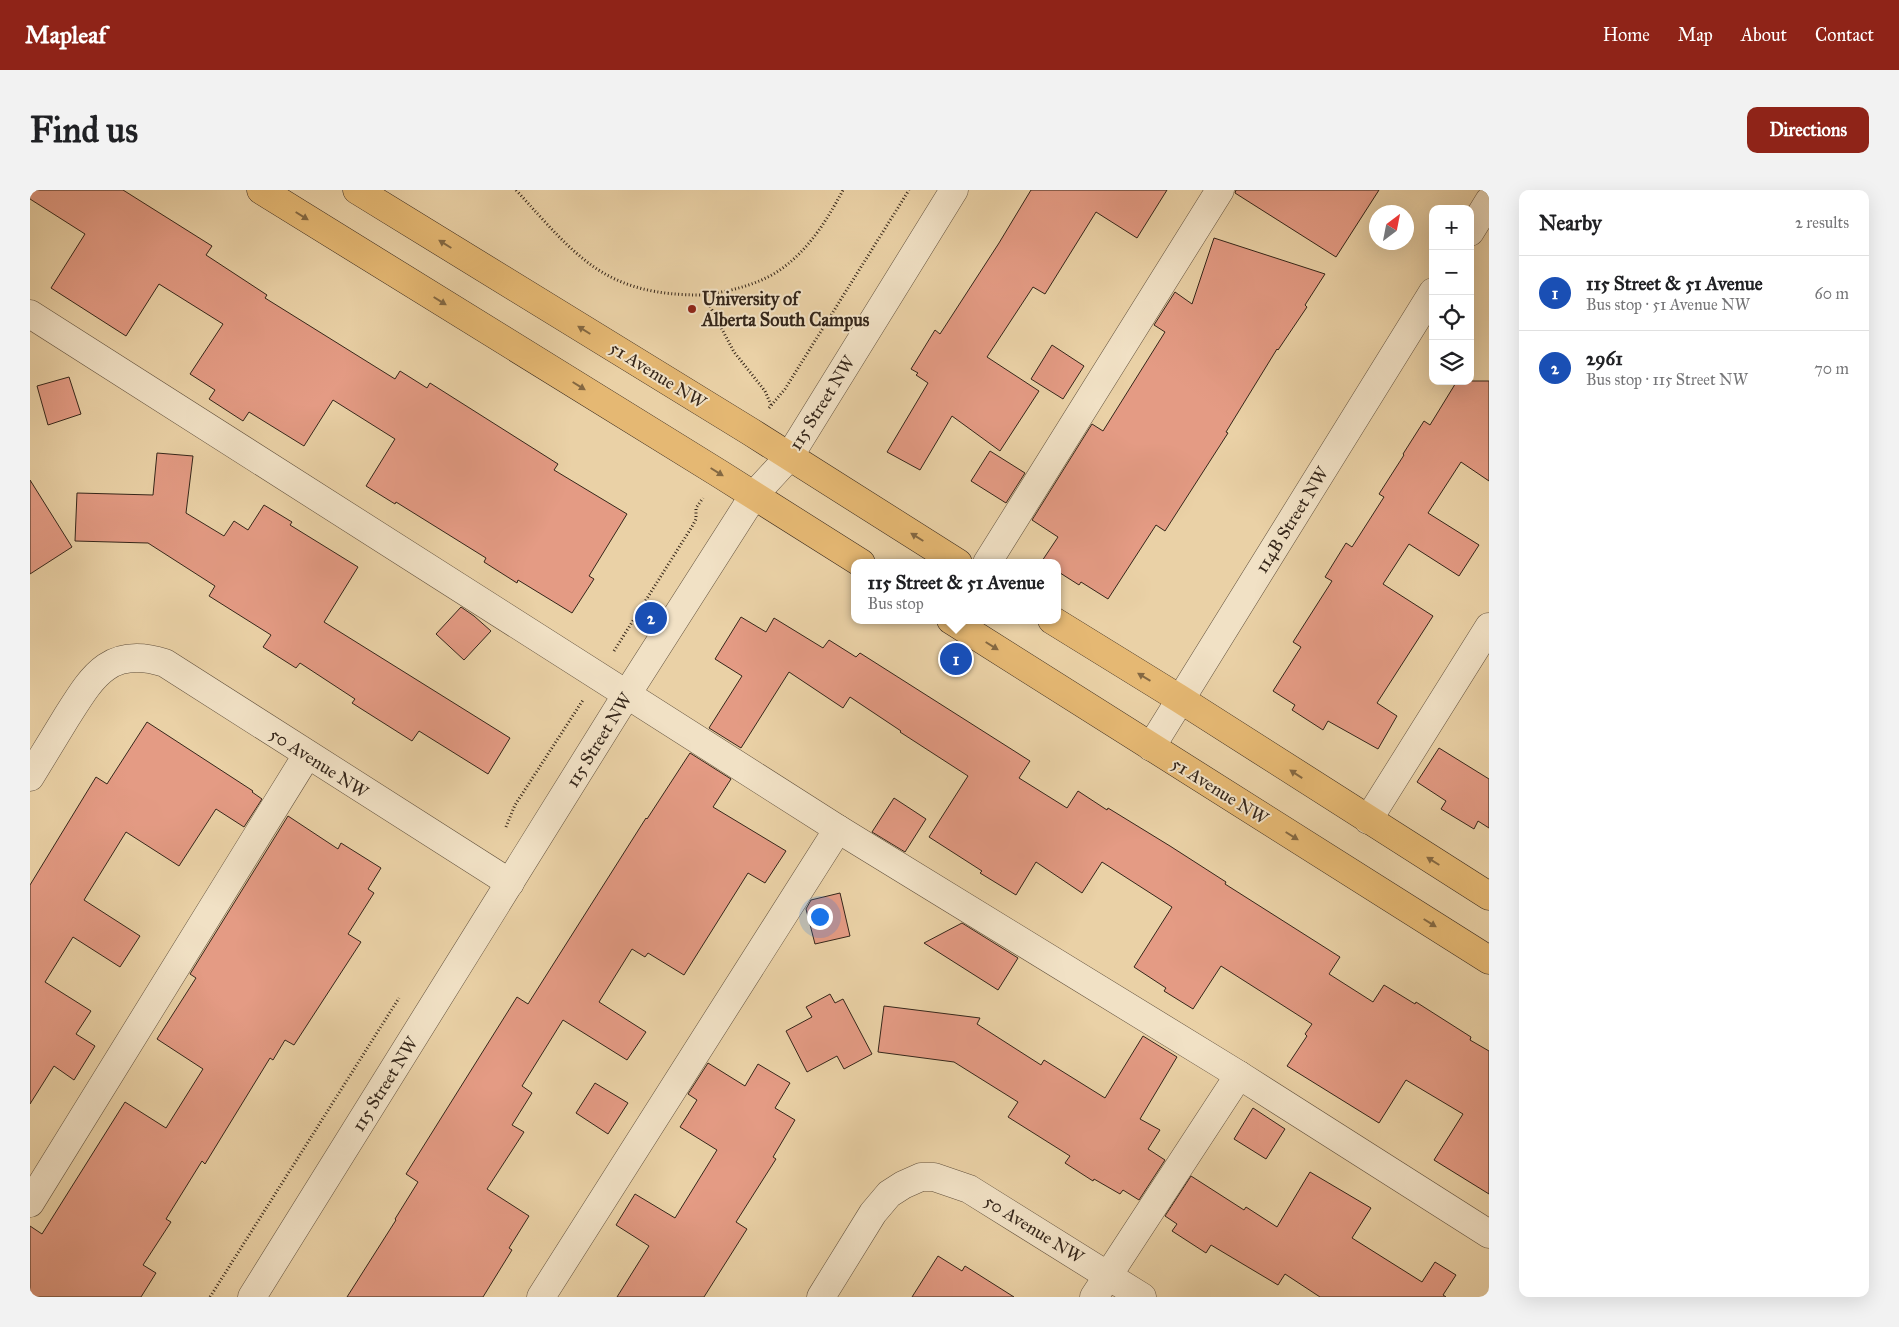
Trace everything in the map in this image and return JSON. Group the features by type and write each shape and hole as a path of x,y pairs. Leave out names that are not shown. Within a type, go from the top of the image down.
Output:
{"main road":[{"path":"260,190 855,559"},
{"name":"51 Avenue NW","path":"357,190 952,559"},
{"name":"51 Avenue NW","path":"957,624 1489,960"},
{"path":"1058,624 1180,699 1489,896"}],"street":[{"name":"115 Street NW","path":"252,1297 627,694 754,495 788,457 954,190"},
{"path":"989,559 1220,190"},
{"path":"1474,226 1489,202"},
{"name":"114B Street NW","path":"1151,747 1431,295"},
{"path":"33,321 627,694 838,829 1238,1075 1489,1234"},
{"path":"1368,820 1489,627"},
{"name":"50 Avenue NW","path":"30,777 83,692 96,675 108,666 123,659 152,659 165,663 510,883"},
{"path":"30,1203 307,755"},
{"path":"541,1297 838,829"},
{"path":"1100,1286 1238,1075"},
{"name":"50 Avenue NW","path":"821,1297 873,1213 889,1194 921,1177 934,1177 969,1189 1100,1286 1142,1297"}],"path":[{"path":"516,190 570,249 595,269 626,285 682,296 704,296 730,291 768,277 796,256 826,221 843,190"},
{"path":"704,296 711,305 734,352 765,391 771,405 785,389 909,190"},
{"path":"210,1297 402,994"}],"building":[{"path":"30,190 123,190 212,246 206,255 267,295 265,298 395,379 400,371 427,388 430,383 558,464 554,470 627,514 589,576 594,579 572,613 518,580 517,583 484,562 486,558 396,502 395,504 366,486 395,439 333,400 304,446 249,412 243,421 209,399 215,390 190,374 223,324 159,284 126,336 51,288 85,234 30,199"},
{"path":"1031,190 1167,190 1137,238 1096,212 1045,294 1033,287 987,357 1039,391 1000,451 952,416 920,470 887,452 928,383 911,369 935,330 940,334"},
{"path":"1236,190 1379,190 1336,257 1235,193"},
{"path":"1214,238 1325,274 1305,305 1307,307 1277,349 1226,432 1228,433 1165,531 1156,525 1108,599 1081,582 1079,585 1061,574 1061,559 1043,559 1058,537 1032,520 1092,424 1103,431 1165,332 1154,325 1175,292 1192,304"},
{"path":"1052,345 1084,366 1063,399 1031,379"},
{"path":"69,377 81,414 48,425 37,386"},
{"path":"1474,381 1489,381 1489,481 1461,462 1428,513 1479,545 1459,576 1409,544 1383,584 1433,616 1377,703 1397,716 1378,749 1328,721 1323,730 1292,710 1295,705 1273,691 1301,647 1293,642 1332,581 1325,577 1346,543 1352,547 1384,497 1379,494 1424,421 1430,425 1455,385 1474,385"},
{"path":"990,451 1025,473 1006,503 971,481"},
{"path":"157,453 193,456 186,513 224,536 234,521 248,530 264,505 292,522 290,525 358,567 324,622 510,738 488,774 419,731 412,741 352,703 355,699 300,663 296,668 263,647 271,635 209,596 215,586 148,543 75,541 77,493 153,495"},
{"path":"30,480 72,547 30,574"},
{"path":"461,607 491,631 464,660 436,634"},
{"path":"741,617 766,632 774,618 823,648 829,640 856,657 860,653 1030,761 1019,778 1067,808 1078,791 1170,846 1226,882 1225,884 1340,957 1329,974 1373,1002 1384,985 1415,1004 1416,1002 1471,1037 1470,1040 1489,1051 1489,1194 1434,1160 1463,1114 1406,1080 1379,1123 1287,1066 1307,1036 1305,1034 1312,1024 1221,966 1193,1009 1164,991 1166,988 1134,967 1172,907 1102,862 1082,893 1036,862 1016,895 980,873 982,871 929,837 968,776 850,697 843,708 789,672 741,748 709,728 742,676 715,659"},
{"path":"147,722 253,791 262,799 244,827 216,809 179,866 126,832 84,900 140,936 120,967 73,937 45,982 91,1011 76,1034 95,1046 74,1080 54,1066 30,1104 30,885 96,777 107,784"},
{"path":"1439,748 1489,779 1489,828 1478,821 1474,829 1441,809 1446,801 1417,782"},
{"path":"690,753 731,779 713,807 786,851 765,883 748,873 684,975 648,953 645,957 632,949 599,1002 646,1032 627,1060 563,1020 522,1086 532,1093 512,1125 524,1132 487,1189 529,1216 509,1248 512,1250 483,1297 347,1297 418,1182 406,1174 517,997 528,1004 646,818"},
{"path":"894,798 926,819 905,852 872,832"},
{"path":"288,816 338,849 341,843 381,868 368,889 374,893 348,934 361,942 294,1045 285,1040 273,1060 270,1058 205,1164 202,1161 166,1219 171,1222 143,1265 156,1273 141,1297 30,1297 30,1226 42,1234 125,1102 166,1128 203,1069 157,1039 196,978 190,974"},
{"path":"840,893 850,936 815,944 806,909 811,900"},
{"path":"962,923 1018,958 998,990 924,943"},
{"path":"830,994 835,1003 843,999 872,1054 844,1069 837,1056 807,1072 786,1031 812,1017 806,1007"},
{"path":"884,1006 980,1018 977,1024 1041,1065 1044,1060 1105,1098 1143,1036 1177,1057 1140,1119 1160,1130 1148,1149 1165,1160 1139,1200 1123,1190 1120,1194 1094,1179 1093,1181 1065,1163 1070,1156 1008,1117 1018,1102 954,1062 878,1052"},
{"path":"708,1063 745,1086 758,1064 790,1083 775,1108 795,1120 773,1157 776,1159 736,1222 747,1229 704,1297 617,1297 649,1246 616,1225 635,1194 675,1218 717,1150 680,1127 697,1100 688,1094"},
{"path":"595,1083 628,1103 608,1134 576,1113"},
{"path":"1253,1108 1285,1129 1266,1159 1234,1139"},
{"path":"1310,1172 1371,1208 1352,1238 1422,1282 1435,1262 1456,1275 1443,1295 1446,1297 1320,1297 1285,1274 1278,1285 1211,1245 1206,1253 1172,1231 1177,1224 1165,1216 1191,1176 1244,1210 1246,1207 1277,1227"},
{"path":"938,1256 962,1271 965,1266 1014,1297 912,1297"}],"place":[{"name":"University of Alberta South Campus","path":"692,309"},
{"name":"2961","path":"651,618"},
{"name":"115 Street & 51 Avenue","path":"956,659"}]}
